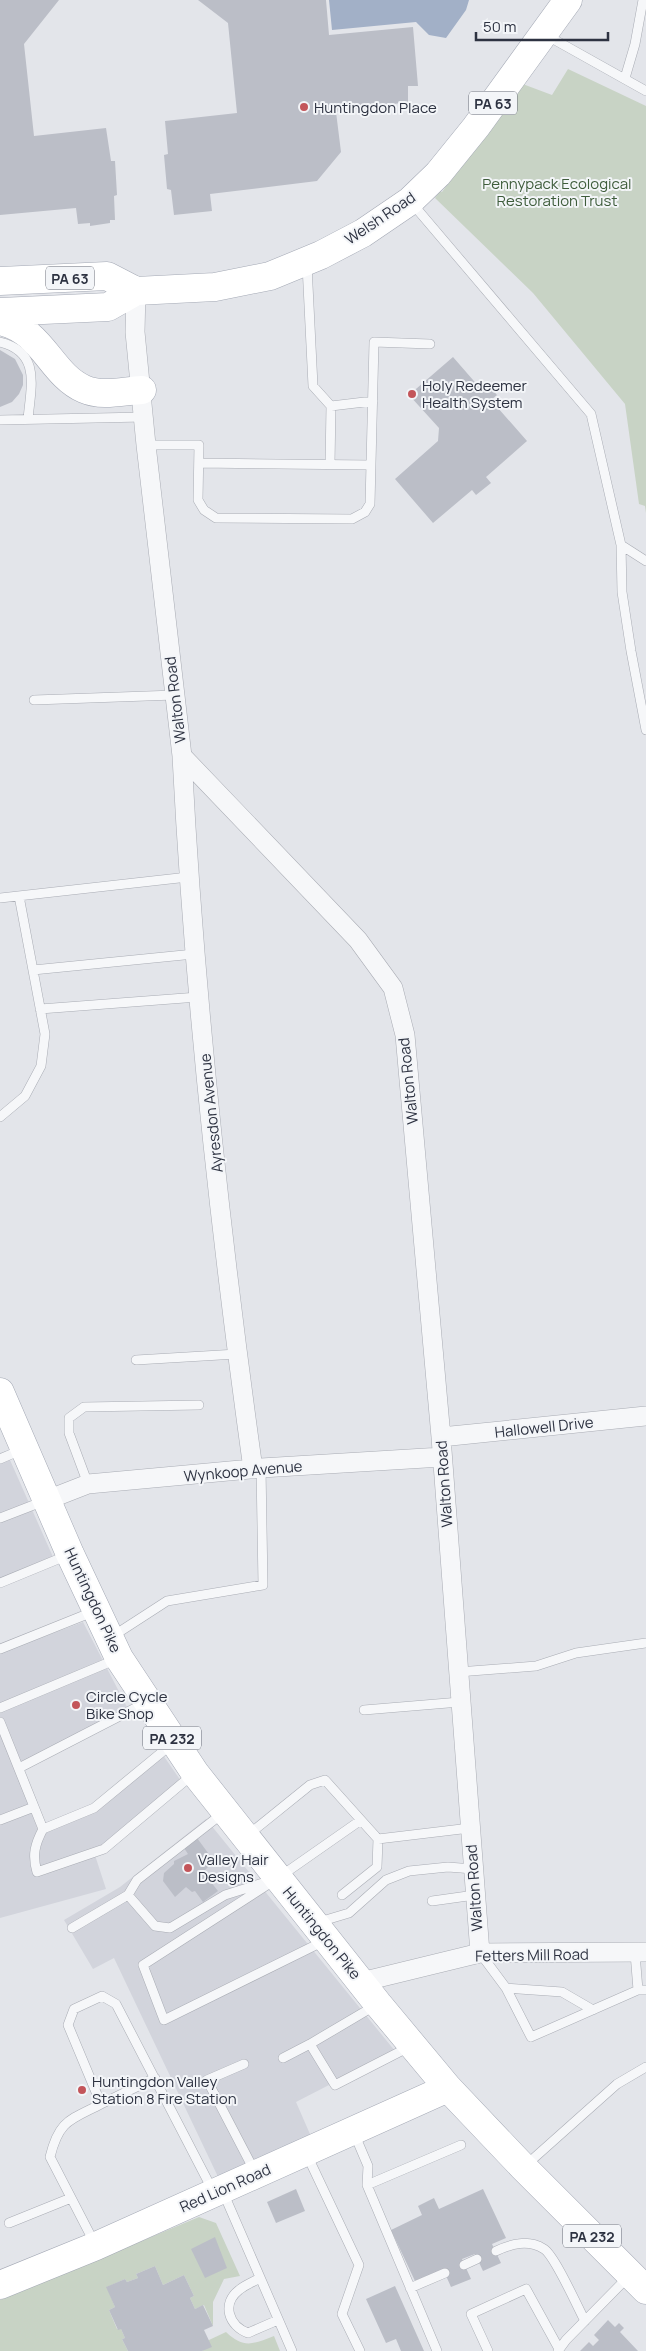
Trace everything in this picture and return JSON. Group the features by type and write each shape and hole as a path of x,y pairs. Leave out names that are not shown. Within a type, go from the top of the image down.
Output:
{"main road":[{"name":"Welsh Road","path":"0,312 108,307 136,291 215,287 270,276 363,232 410,201 438,174 476,127 568,0"},
{"name":"PA 63","path":"0,281 107,276 136,291"},
{"path":"0,321 9,323 39,342 68,377 84,389 106,393 142,390"},
{"name":"Huntingdon Pike","path":"0,1392 12,1454 47,1500 70,1554 115,1647 148,1702 195,1773 320,1932 448,2088 523,2167 638,2282"},
{"name":"Red Lion Road","path":"0,2285 96,2246 448,2088"}],"street":[{"name":"Walton Road","path":"136,291 135,332 146,444 182,756 358,940 393,988 405,1035 441,1437 480,1953"},
{"name":"Ayresdon Avenue","path":"182,756 188,877 198,997 237,1354 257,1469"},
{"name":"Hallowell Drive","path":"441,1437 646,1416"},
{"name":"Wynkoop Avenue","path":"47,1500 88,1484 257,1469 442,1457"},
{"name":"Fetters Mill Road","path":"361,1982 480,1953 640,1952"}],"lane":[{"path":"625,78 635,44 643,0"},
{"path":"544,34 579,56 625,78 646,91"},
{"path":"410,201 592,414 621,545 624,600 631,651 646,730"},
{"path":"307,260 313,386 331,406 330,464"},
{"path":"0,342 9,344 23,353 29,362 32,376 28,419"},
{"path":"146,444 199,445 198,500 204,510 216,518 352,519 365,512 370,504 374,342 430,344"},
{"path":"331,406 373,402"},
{"path":"0,420 144,417"},
{"path":"198,463 371,465"},
{"path":"621,545 646,561"},
{"path":"34,700 175,695"},
{"path":"0,898 188,877"},
{"path":"0,1117 25,1096 41,1066 45,1034 19,896"},
{"path":"33,970 194,954"},
{"path":"40,1009 198,997"},
{"path":"136,1360 237,1354"},
{"path":"88,1484 69,1433 69,1418 84,1407 199,1405"},
{"path":"0,1708 115,1647 167,1601 263,1585 257,1469"},
{"path":"0,1518 47,1500"},
{"path":"0,1583 70,1554"},
{"path":"0,1649 96,1610"},
{"path":"458,1672 536,1666 576,1652 646,1643"},
{"path":"19,1768 148,1702"},
{"path":"364,1710 460,1702"},
{"path":"0,1725 43,1829"},
{"path":"174,1742 94,1808 43,1829 35,1844 34,1861 37,1872 104,1849 195,1773"},
{"path":"246,1837 310,1785 325,1780 378,1839 377,1867 342,1895"},
{"path":"0,1820 34,1807"},
{"path":"72,1928 128,1895 137,1880 225,1811"},
{"path":"361,1820 278,1878 143,1965 164,2020 320,1932 350,1913 386,1880 409,1871 448,1867 473,1870"},
{"path":"378,1839 470,1828"},
{"path":"128,1895 154,1926 170,1928 225,1895 278,1878"},
{"path":"432,1901 475,1895"},
{"path":"480,1953 506,1988 531,2037 642,1990 640,1952"},
{"path":"506,1988 562,1992 593,2010"},
{"path":"102,2104 68,2025 74,2009 102,1996 116,2004 218,2192 260,2278 292,2351"},
{"path":"283,2058 378,2004"},
{"path":"310,2044 335,2084 413,2046"},
{"path":"244,2064 208,2080 256,2174"},
{"path":"523,2167 617,2084 646,2067"},
{"path":"96,2246 50,2157 55,2138 64,2124 155,2078"},
{"path":"353,2130 368,2166 367,2185 437,2351"},
{"path":"367,2185 460,2145"},
{"path":"306,2152 359,2265 342,2314 360,2351"},
{"path":"9,2223 71,2198"},
{"path":"496,2251 512,2244 530,2243 545,2249 585,2320"},
{"path":"464,2265 477,2259"},
{"path":"410,2288 445,2273"},
{"path":"260,2278 240,2290 232,2298 228,2310 231,2321 238,2330 248,2333 278,2320"},
{"path":"488,2351 471,2314 526,2289 558,2350 585,2320 638,2282"}],"shaded area":[{"path":"6,1451 53,1557 0,1579 0,1453"},
{"path":"83,1622 128,1709 15,1767 40,1829 95,1811 163,1755 181,1781 103,1845 93,1849 106,1889 0,1918 0,1653"},
{"path":"206,1819 395,2051 296,2102 313,2141 220,2181 114,1958 93,1969 64,1920 120,1887"}],"green space":[{"name":"Pennypack Ecological Restoration Trust","path":"568,69 646,106 646,513 645,506 639,504 625,404 533,293 435,198 440,191 442,192 520,83 552,95"},
{"path":"199,2217 216,2223 240,2276 224,2279 213,2302 213,2326 204,2305 195,2309 190,2298 194,2296 184,2275 163,2285 155,2266 136,2274 138,2278 127,2282 125,2279 107,2287 115,2307 109,2310 117,2329 121,2329 125,2338 122,2339 128,2351 0,2351 0,2300"},
{"path":"226,2332 244,2343 254,2343 274,2336 280,2351 202,2351 209,2340"}],"water":[{"path":"329,0 469,0 466,10 446,38 429,35 416,22 332,30"}],"building":[{"path":"0,0 59,0 24,44 34,136 106,128 111,161 115,161 117,195 114,196 115,220 110,220 110,223 90,226 90,223 78,224 76,208 0,215"},
{"name":"Huntingdon Place","path":"198,0 326,0 329,35 413,27 418,86 408,86 408,102 336,112 341,152 317,181 210,194 212,211 174,215 171,190 167,189 164,155 168,154 165,121 237,113 228,23"},
{"path":"0,350 15,359 23,375 23,385 19,394 12,402 0,407"},
{"path":"453,357 480,388 486,383 497,395 491,400 527,441 486,477 491,483 476,495 472,490 433,523 395,479 438,441 439,428 409,395"},
{"name":"Valley Hair Designs","path":"197,1838 214,1861 203,1872 218,1891 203,1902 195,1891 192,1892 186,1887 175,1897 163,1881 164,1873 174,1864 174,1861 188,1854 184,1848"},
{"path":"296,2189 305,2211 276,2223 267,2202"},
{"path":"483,2189 506,2238 492,2244 501,2263 483,2271 475,2254 462,2259 471,2279 451,2287 443,2269 415,2281 391,2230 422,2215 418,2206 434,2198 439,2209"},
{"path":"215,2237 227,2268 205,2278 191,2249"},
{"path":"155,2266 163,2285 184,2275 194,2296 190,2298 195,2309 203,2305 213,2326 204,2330 212,2347 202,2351 128,2351 122,2339 125,2338 121,2329 118,2330 109,2310 115,2307 106,2287 125,2279 127,2282 138,2278 136,2274"},
{"path":"395,2286 424,2351 401,2351 396,2339 386,2343 366,2299"},
{"path":"608,2320 615,2327 619,2323 624,2328 620,2332 638,2351 580,2351 589,2342 593,2346 599,2340 594,2335"}],"place":[{"name":"Huntingdon Place","path":"304,107"},
{"name":"Holy Redeemer Health System","path":"412,394"},
{"name":"Circle Cycle Bike Shop","path":"76,1705"},
{"name":"Valley Hair Designs","path":"188,1868"},
{"name":"Huntingdon Valley Station 8 Fire Station","path":"82,2090"}]}
